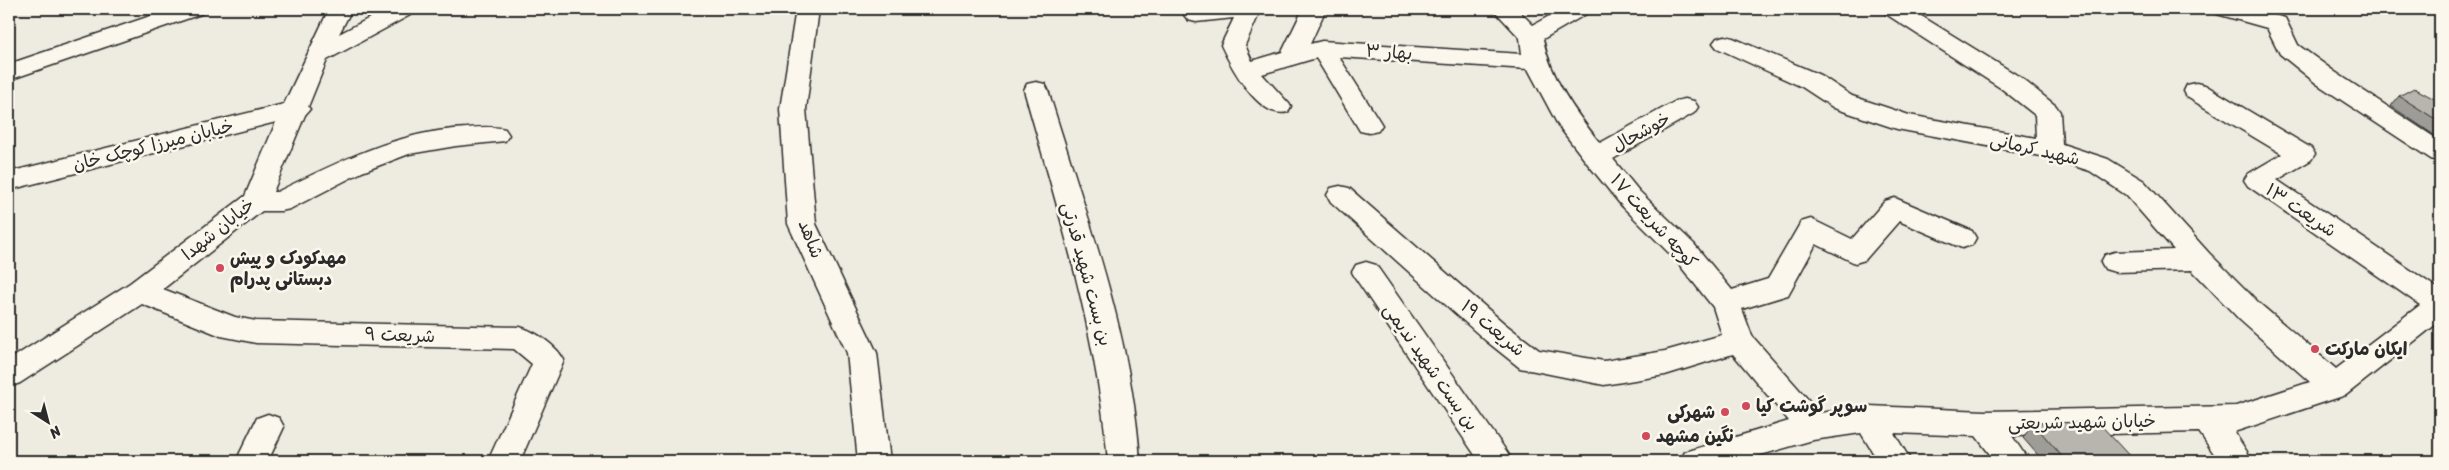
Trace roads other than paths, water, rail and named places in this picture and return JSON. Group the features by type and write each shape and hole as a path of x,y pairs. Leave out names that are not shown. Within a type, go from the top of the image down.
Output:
{"street":[{"path":"9,72 193,9"},
{"name":"خیابان شهدا","path":"9,376 140,291 256,201 297,109 317,56 340,9"},
{"path":"317,56 404,9"},
{"name":"شاهد","path":"807,9 793,109 802,224 862,353 874,461"},
{"path":"1196,16 1237,9 1246,16 1233,45 1245,71 1280,106"},
{"path":"1504,9 1531,36 1578,9"},
{"path":"1894,9 2011,84 2046,112 2049,149"},
{"path":"2225,9 2278,23 2288,49 2326,78 2440,153"},
{"path":"1291,58 1313,10"},
{"name":"کوچه شریعت ۱۷","path":"1531,36 1536,62 1567,119 1630,198 1684,252 1726,303 1738,340 1813,426"},
{"name":"شهید کرمانی","path":"1725,43 1810,81 1843,102 1906,123 2049,149 2099,165 2135,188 2199,260 2250,312 2336,386"},
{"path":"1322,48 1370,125"},
{"name":"بهار ۳","path":"1245,71 1322,48 1536,62"},
{"name":"بن بست شهید قدرتی","path":"1036,90 1100,314 1122,414 1124,461"},
{"name":"شریعت ۱۳","path":"2196,90 2302,154 2257,180 2440,305"},
{"name":"خوشحال","path":"1596,156 1685,107"},
{"name":"خیابان میرزا کوچک خان","path":"9,181 297,109"},
{"path":"256,201 281,202 353,166 404,146 456,137 496,135"},
{"name":"شریعت ۱۹","path":"1340,195 1495,332 1531,360 1604,373 1665,363 1738,340"},
{"path":"1726,303 1778,287 1811,229 1855,253 1896,208 1962,238"},
{"path":"2115,262 2199,260"},
{"name":"بن بست شهید ندیمی","path":"1366,272 1496,461"},
{"name":"شریعت ۹","path":"140,291 231,328 256,332 520,338 549,360 504,461"},
{"name":"خیابان شهید شریعتی","path":"1696,461 1813,426 1869,419 1985,424 2236,419 2336,386 2440,305"},
{"path":"1869,419 1895,461"},
{"path":"2208,420 2237,461"},
{"path":"1985,424 2014,461"},
{"path":"252,461 268,427"}],"place":[{"name":"مهدکودک و پیش دبستانی پدرام","path":"220,268"},
{"name":"ایکان مارکت","path":"2315,349"},
{"name":"سوپر گوشت کیا","path":"1746,406"},
{"name":"شهرکی","path":"1725,412"},
{"name":"نگین مشهد","path":"1646,436"}]}
